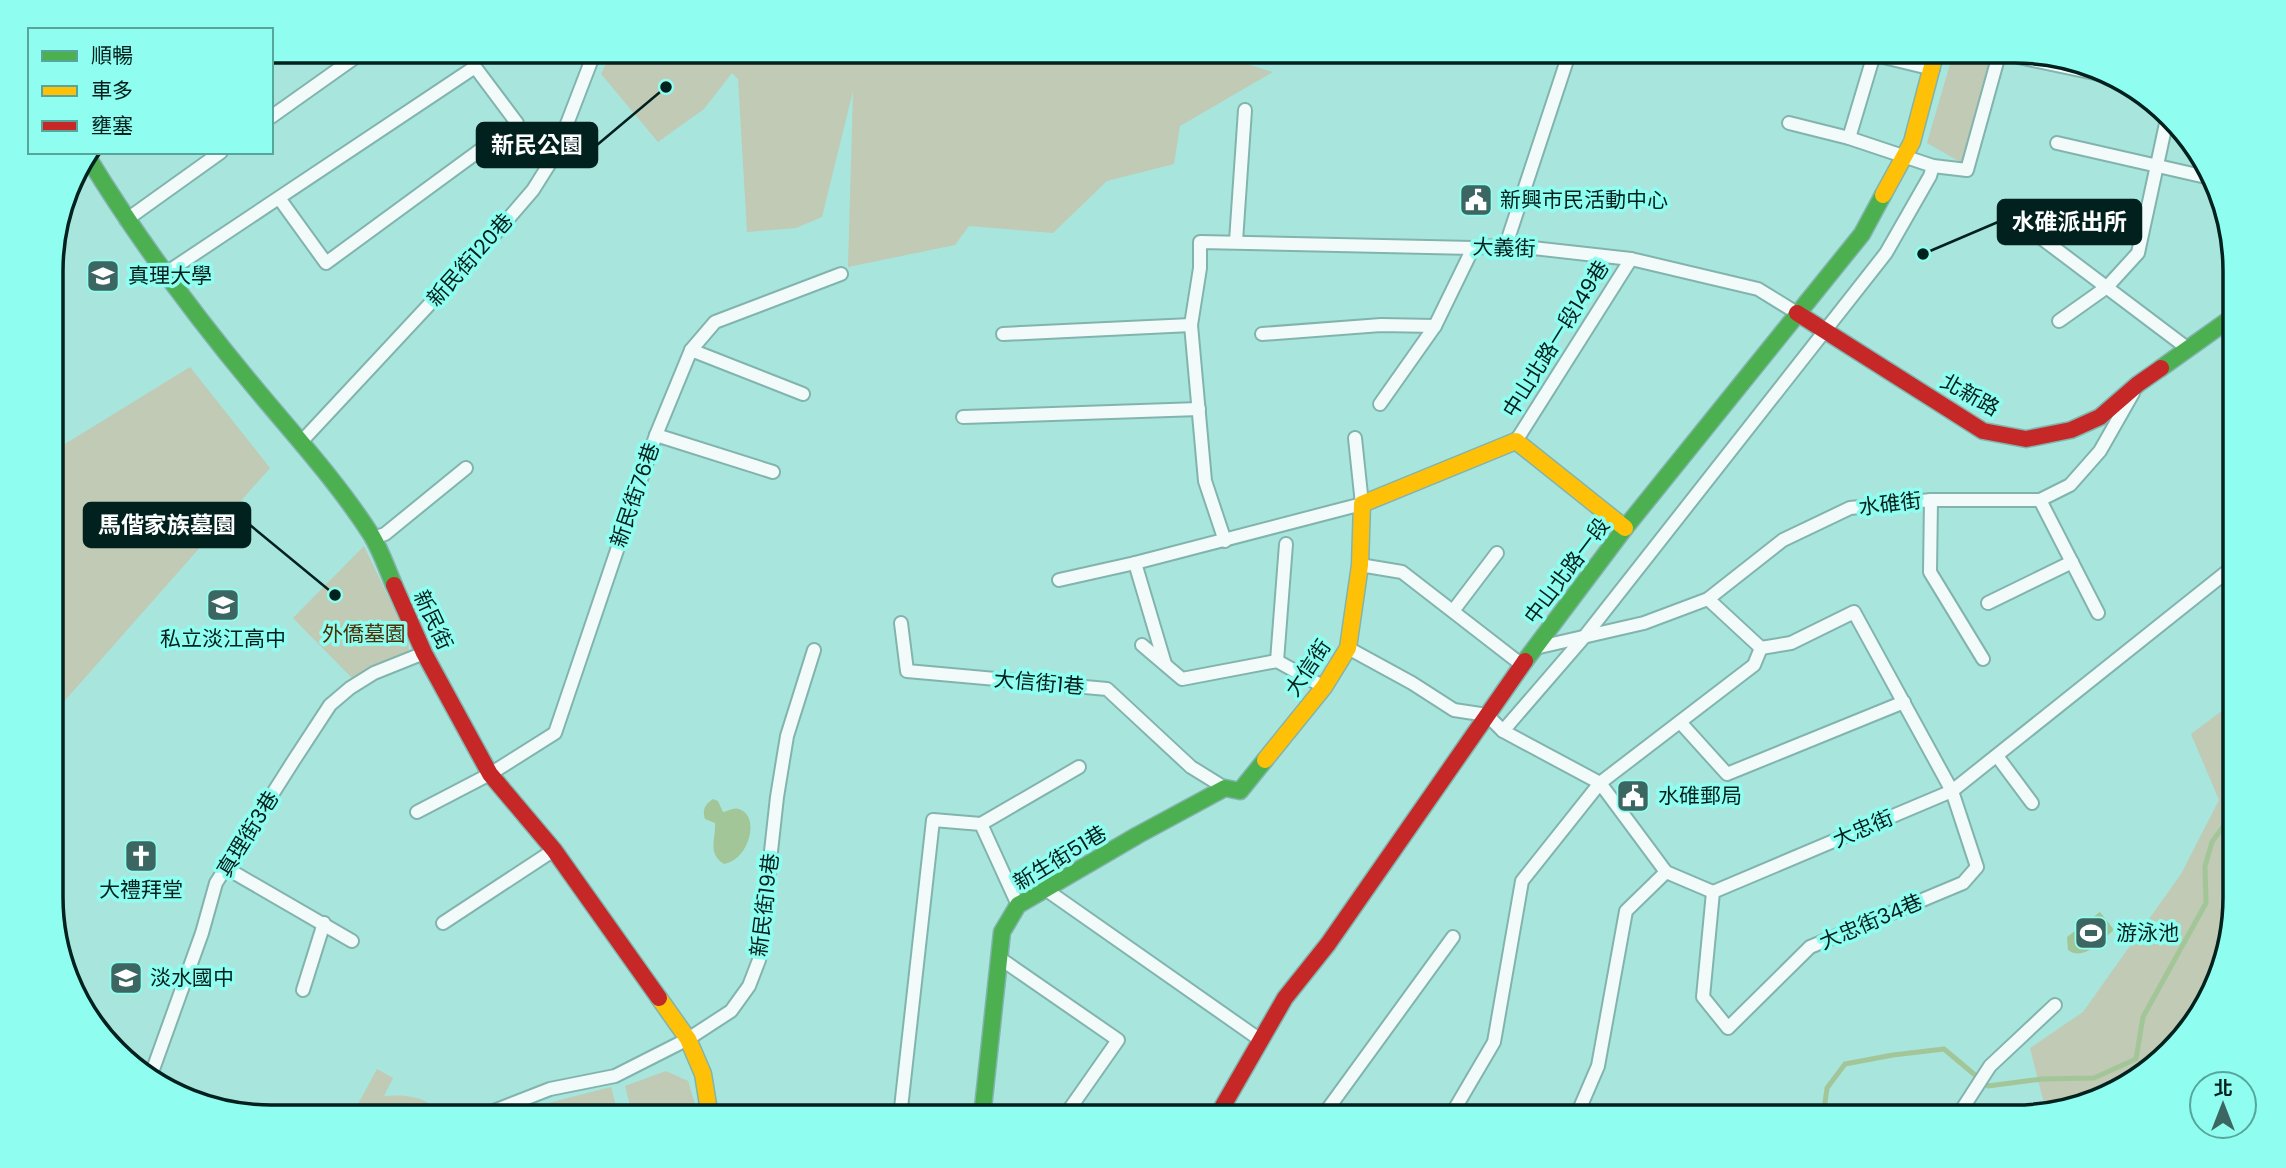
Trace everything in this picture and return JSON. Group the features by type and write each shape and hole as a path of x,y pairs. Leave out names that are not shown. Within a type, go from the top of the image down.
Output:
{"street":[{"path":"273,116 347,63"},
{"name":"新民街120巷","path":"302,441 533,190 555,155 590,63"},
{"path":"1506,245 1566,63"},
{"path":"1849,138 1872,63"},
{"path":"1911,63 1933,69"},
{"name":"中山北路一段","path":"1223,1105 1285,998 1342,924 1522,665 1625,528 1862,234 1912,142 1934,63"},
{"path":"1789,123 1849,138 1933,166 1967,170 1994,63"},
{"path":"166,273 475,67 517,123 326,263 279,198"},
{"path":"1236,241 1245,110"},
{"path":"2059,321 2107,287 2138,253 2165,128"},
{"path":"2057,142 2199,175"},
{"path":"126,220 218,154"},
{"name":"新民街","path":"92,165 126,220 248,379 302,441 373,538 424,653 490,774 554,850 688,1039 703,1074 708,1105"},
{"path":"1503,731 1585,636 1886,253 1930,176 1933,166"},
{"path":"2028,228 2187,348"},
{"name":"大義街","path":"1191,325 1200,268 1200,242 1236,241 1473,247 1506,245 1631,259 1758,289 1797,313"},
{"path":"1380,404 1435,326 1473,247"},
{"name":"中山北路一段149巷","path":"1362,504 1516,441 1631,259"},
{"name":"新民街76巷","path":"417,812 490,774 555,733 656,435 691,350 715,322 841,274"},
{"name":"北新路","path":"1797,313 1983,431 2026,439 2071,430 2100,417 2138,384 2223,323"},
{"path":"1003,334 1191,325 1205,481 1225,541"},
{"path":"1262,334 1381,325 1435,326"},
{"path":"691,350 803,394"},
{"name":"水碓街","path":"1535,648 1644,623 1708,599 1783,540 1850,508 1931,499 2040,500 2070,485 2100,451 2138,384"},
{"path":"963,417 1199,409"},
{"path":"656,435 773,472"},
{"name":"大信街","path":"1232,790 1324,687 1348,648 1360,565 1362,504 1355,438"},
{"name":"中山北路一段149巷","path":"1516,441 1625,528"},
{"path":"373,538 385,534 466,468"},
{"path":"1931,499 1930,572 1983,659"},
{"path":"2040,500 2098,613"},
{"path":"1059,580 1135,564 1362,504"},
{"path":"1277,661 1286,544"},
{"path":"1452,611 1497,554"},
{"path":"1988,603 2072,562"},
{"path":"1135,564 1165,665"},
{"path":"1360,565 1402,572 1522,665"},
{"name":"大忠街","path":"1713,892 1952,792 2223,575"},
{"path":"1708,599 1761,649"},
{"path":"1761,649 1791,643 1854,612 1952,792"},
{"name":"大信街1巷","path":"901,623 907,671 1107,689 1191,767 1232,790"},
{"path":"1142,645 1182,679 1277,661 1324,687"},
{"path":"1348,648 1412,683 1454,710 1487,715 1503,731 1600,783 1666,872 1713,892"},
{"path":"1457,1105 1494,1042 1522,881 1600,783 1754,665 1761,649"},
{"name":"新民街19巷","path":"509,1105 550,1089 615,1076 688,1039 731,1011 750,986 759,960 777,797 787,736 814,650"},
{"name":"真理街3巷","path":"153,1067 202,933 216,883 330,705 374,673 424,653"},
{"path":"1680,722 1727,775 1904,702"},
{"path":"1997,756 2032,803"},
{"path":"901,1105 933,820 981,824 1079,767"},
{"name":"新生街51巷","path":"983,1105 1002,932 1018,905 1232,790"},
{"name":"大忠街34巷","path":"1713,892 1703,997 1728,1028 1810,947 1964,883 1977,867 1952,792"},
{"path":"981,824 1018,905"},
{"path":"443,923 554,850"},
{"path":"226,868 352,941"},
{"path":"1581,1105 1598,1066 1626,911 1666,872"},
{"path":"1045,889 1259,1039"},
{"path":"303,990 324,923"},
{"path":"1331,1105 1452,937"},
{"path":"998,957 1118,1040 1072,1105"},
{"path":"1965,1105 1990,1066 2055,1005"}],"green space":[{"path":"606,63 1243,63 1273,72 1180,126 1174,164 1107,181 1053,233 969,226 955,245 848,267 853,91 822,217 796,228 747,232 738,79 732,73 704,109 658,142 601,74"},
{"path":"1950,63 1990,63 1962,163 1927,143"},
{"path":"190,367 270,468 63,703 63,445"},
{"name":"外僑墓園","path":"364,546 408,638 409,652 352,678 293,618"},
{"path":"2223,710 2223,897 2219,937 2212,964 2202,989 2188,1012 2152,1053 2107,1084 2082,1094 2044,1103 2030,1048 2083,1012 2181,874 2219,800 2191,734"},
{"path":"377,1069 393,1078 384,1096 417,1098 432,1105 358,1105"},
{"path":"666,1071 688,1081 695,1105 630,1105 625,1086"},
{"path":"611,1087 616,1105 543,1105"}],"shaded area":[{"path":"713,799 718,801 723,812 739,809 746,813 751,828 746,847 740,855 724,864 714,850 715,823 704,816 705,807"},
{"name":"游泳池","path":"2100,912 2114,930 2086,952 2074,953 2068,950 2067,937"}],"waterway":[{"path":"1825,1105 1827,1088 1845,1064 1893,1055 1944,1049 1988,1086 2042,1079 2094,1078 2136,1059 2143,1017 2206,903 2205,866 2212,842 2223,827"}],"traffic: fast":[{"path":"93,165 146,247 189,305 359,517 375,542 394,585"},
{"path":"1525,661 1625,528 1862,234 1883,195"},
{"path":"2161,368 2223,324"},
{"path":"983,1105 1002,932 1018,905 1225,788 1240,791 1265,760"}],"traffic: slow":[{"path":"1883,195 1912,142 1933,63"},
{"path":"1265,760 1324,687 1348,648 1360,565 1362,504 1516,441 1625,528"},
{"path":"659,998 688,1039 703,1074 708,1105"}],"traffic: jam":[{"path":"1797,313 1983,431 2026,439 2071,430 2100,417 2161,368"},
{"path":"394,585 424,653 490,774 554,850 659,998"},
{"path":"1224,1105 1285,998 1328,944 1525,661"}],"place":[{"name":"新民公園","path":"666,87"},
{"name":"新興市民活動中心","path":"1476,200"},
{"name":"水碓派出所","path":"1923,254"},
{"name":"真理大學","path":"103,276"},
{"name":"馬偕家族墓園","path":"335,595"},
{"name":"私立淡江高中","path":"223,605"},
{"name":"水碓郵局","path":"1633,796"},
{"name":"大禮拜堂","path":"141,856"},
{"name":"游泳池","path":"2091,933"},
{"name":"淡水國中","path":"126,978"}]}
